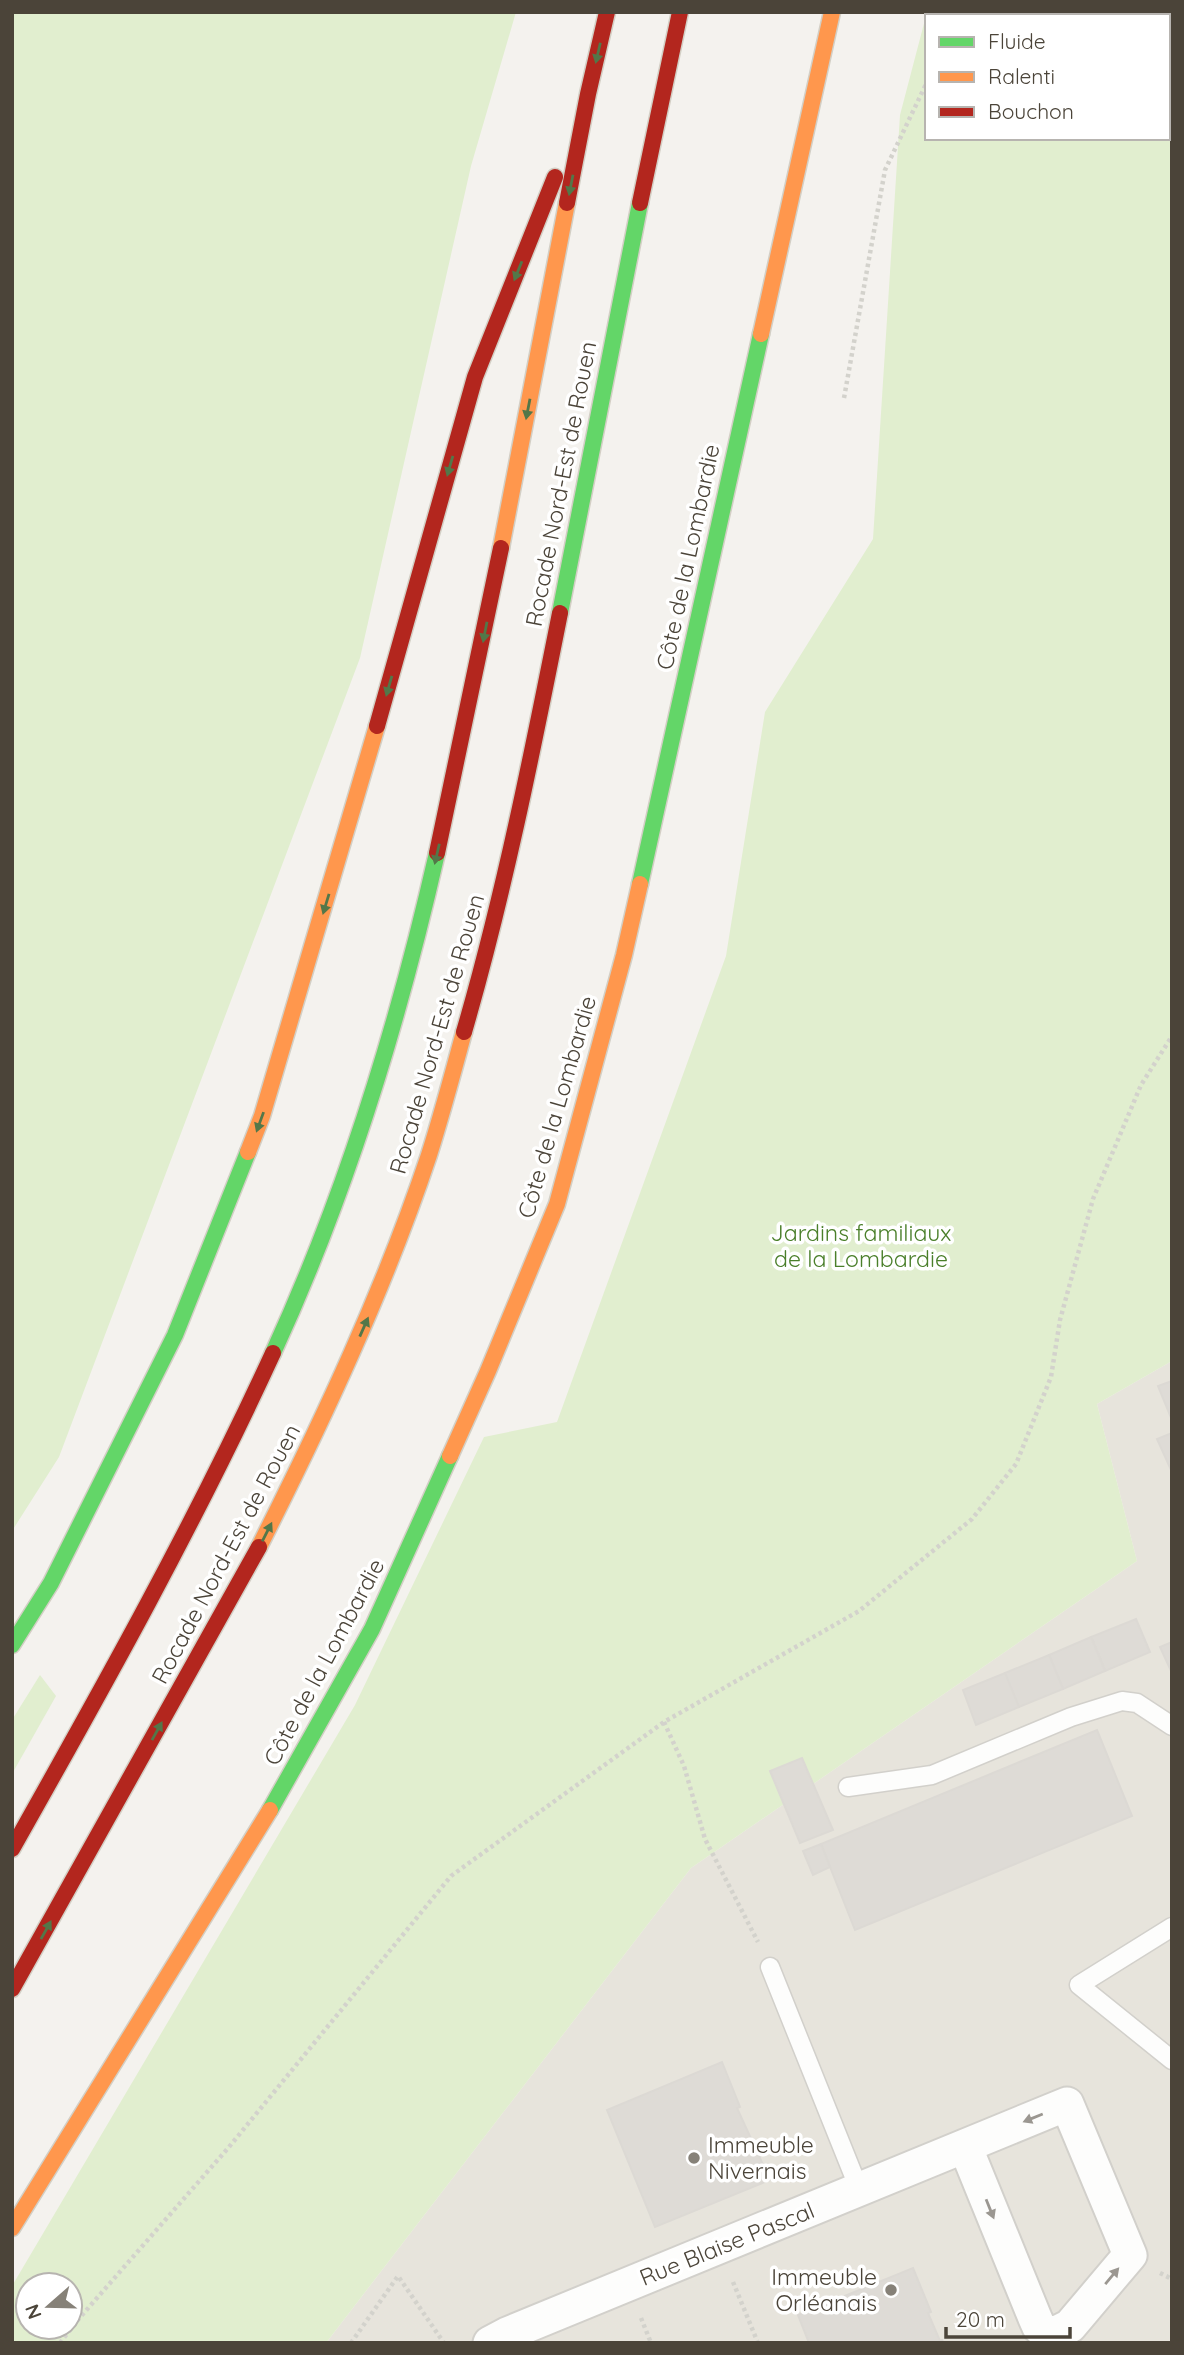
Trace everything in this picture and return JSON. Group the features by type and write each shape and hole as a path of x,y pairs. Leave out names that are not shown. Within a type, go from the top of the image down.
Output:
{"main road":[{"name":"Rocade Nord-Est de Rouen","path":"12,1849 133,1634 188,1529 295,1308 360,1137 404,996 445,820 481,649 588,94 607,12"},
{"name":"Rocade Nord-Est de Rouen","path":"12,1989 246,1574 315,1436 368,1317 429,1155 488,949 533,750 625,276 680,12"},
{"name":"Côte de la Lombardie","path":"12,2228 253,1841 373,1629 488,1371 557,1204 624,955 832,12"},
{"path":"12,1645 51,1583 175,1335 262,1116 347,834 475,377 588,94"}],"street":[{"name":"Rue Blaise Pascal","path":"490,2343 859,2189 1067,2104 1130,2255 1063,2331 1046,2332 1039,2327 965,2146"}],"lane":[{"path":"848,1787 932,1775 1071,1717 1122,1701 1137,1703 1172,1726"},
{"path":"1172,1927 1079,1984 1172,2060"},
{"path":"770,1967 859,2189"}],"path":[{"path":"844,398 886,170 925,86"},
{"path":"61,2343 76,2322 229,2147 451,1876 664,1722 859,1611 972,1519 1016,1464 1051,1377 1059,1320 1093,1199 1141,1085 1172,1036"},
{"path":"664,1722 684,1766 705,1839 770,1967"},
{"path":"719,2247 758,2343"},
{"path":"351,2343 398,2276 444,2343"}],"shaded area":[{"path":"1172,1361 1172,2343 326,2343 691,1868 1137,1561 1097,1404"}],"green space":[{"path":"12,12 516,12 471,166 360,658 59,1457 12,1531"},
{"name":"Jardins familiaux de la Lombardie","path":"927,12 1172,12 1172,1361 1097,1404 1137,1561 691,1868 326,2343 12,2343 14,2283 14,2341 84,2341 84,2271 21,2271 355,1705 484,1437 557,1422 726,956 765,712 873,539 900,115 925,20 925,140 1170,140 1170,14"},
{"path":"40,1675 56,1696 12,1774 12,1720"}],"building":[{"path":"1172,1381 1172,1420 1158,1386"},
{"path":"1172,1433 1172,1472 1157,1439"},
{"path":"1136,1619 1150,1652 1105,1671 1091,1637"},
{"path":"1091,1637 1105,1671 1063,1689 1049,1655"},
{"path":"1172,1642 1172,1673 1160,1647"},
{"path":"1049,1655 1063,1689 1019,1707 1005,1673"},
{"path":"1005,1673 1019,1707 976,1725 963,1690"},
{"path":"1097,1730 1132,1816 855,1930 821,1844"},
{"path":"802,1758 833,1830 800,1843 770,1771"},
{"path":"821,1844 830,1867 813,1875 803,1851"},
{"name":"Immeuble Nivernais","path":"722,2062 740,2107 737,2108 770,2180 655,2227 607,2110"},
{"name":"Immeuble Orléanais","path":"913,2268 931,2312 928,2313 940,2341 944,2343 809,2343 798,2315"}],"traffic: fast":[{"path":"560,613 640,203"},
{"path":"640,884 761,334"},
{"path":"273,1353 324,1231 368,1107 405,981 437,853"},
{"path":"12,1645 51,1583 175,1335 248,1152"},
{"path":"270,1810 372,1629 450,1456"}],"traffic: slow":[{"path":"761,334 832,12"},
{"path":"501,548 567,203"},
{"path":"248,1152 262,1116 377,726"},
{"path":"450,1456 557,1204 624,955 640,884"},
{"path":"259,1547 329,1403 392,1255 429,1155 464,1032"},
{"path":"12,2228 270,1810"}],"traffic: jam":[{"path":"567,203 607,12"},
{"path":"640,203 680,12"},
{"path":"377,726 475,377 555,177"},
{"path":"437,853 501,548"},
{"path":"464,1032 505,876 560,613"},
{"path":"12,1849 180,1542 273,1353"},
{"path":"12,1989 259,1547"}],"place":[{"name":"Immeuble Nivernais","path":"694,2158"},
{"name":"Immeuble Orléanais","path":"891,2290"}]}
